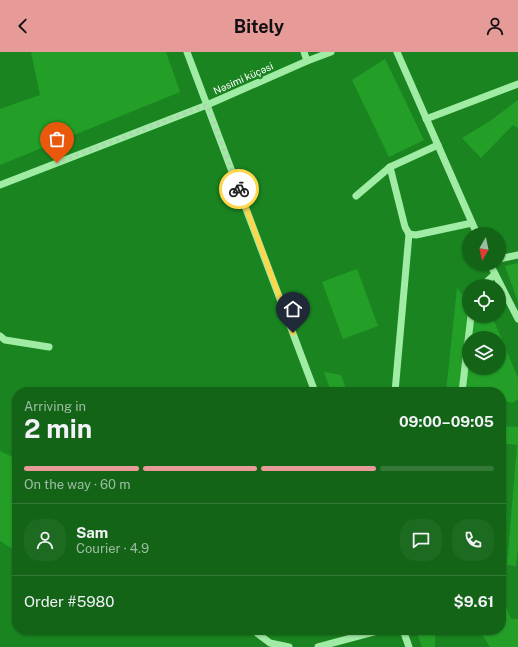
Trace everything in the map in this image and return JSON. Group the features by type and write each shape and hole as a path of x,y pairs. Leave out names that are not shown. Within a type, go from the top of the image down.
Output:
{"street":[{"path":"187,52 314,387"},
{"path":"304,52 307,61"},
{"name":"Nəsimi küçəsi","path":"0,185 207,105 331,52"},
{"path":"397,52 474,227"},
{"path":"426,119 518,84"},
{"path":"356,196 390,167 438,145"},
{"path":"390,167 405,228 409,234 395,387"},
{"path":"409,234 416,235 472,224"},
{"path":"506,258 518,256"},
{"path":"494,271 518,319"},
{"path":"490,279 495,274"},
{"path":"463,387 470,323"},
{"path":"0,336 5,340 49,347"},
{"path":"260,635 270,643 288,647"},
{"path":"318,647 362,635"},
{"path":"405,635 409,647"}],"green space":[{"path":"31,52 166,52 180,92 0,165 0,109 40,95"},
{"path":"385,59 424,140 389,157 352,80"},
{"path":"518,100 518,128 513,125 481,158 462,138 490,121"},
{"path":"518,263 518,302 506,269 506,266"},
{"path":"357,269 378,326 343,339 322,282"},
{"path":"457,288 462,294 462,323 495,323 498,331 462,331 462,375 506,375 506,349 518,378 518,399 513,403 506,401 506,387 447,387"},
{"path":"324,372 341,375 345,387 329,387"},
{"path":"506,426 518,427 518,548 516,566 507,565 517,445 506,444"},
{"path":"0,451 12,457 12,549 0,541"},
{"path":"506,606 511,619 518,619 518,647 490,647 482,635 506,635"},
{"path":"418,635 435,635 435,647 422,647"}],"way so far":[{"path":"57,163 207,105 239,189"}],"route":[{"path":"239,189 293,333"}]}
